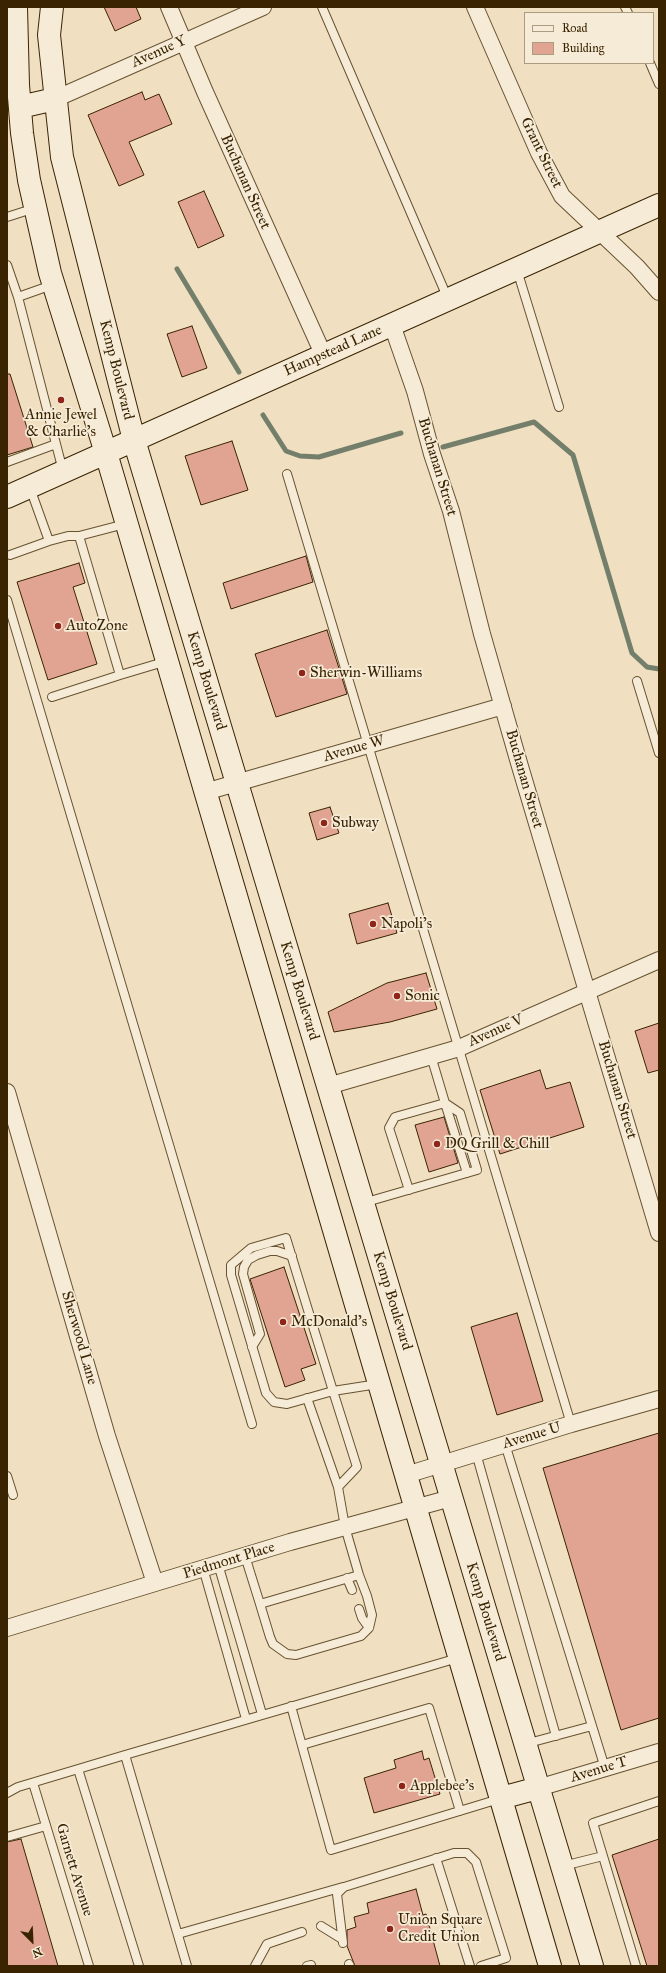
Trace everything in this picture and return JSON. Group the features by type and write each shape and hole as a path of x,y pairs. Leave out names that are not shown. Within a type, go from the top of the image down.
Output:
{"main road":[{"path":"16,7 20,107 29,180 54,284 106,453 125,524 167,661 550,1966"},
{"name":"Kemp Boulevard","path":"52,7 49,35 62,157 134,440 592,1966"},
{"path":"20,107 55,99"},
{"name":"Hampstead Lane","path":"7,497 517,270 659,205"},
{"path":"294,1094 328,1086"},
{"path":"501,1798 538,1788"}],"street":[{"name":"Buchanan Street","path":"169,7 324,356"},
{"name":"Avenue Y","path":"55,99 263,7"},
{"name":"Grant Street","path":"475,7 550,176 562,196 637,267 659,292"},
{"name":"Buchanan Street","path":"392,325 415,391 432,454 451,511 503,706 659,1233"},
{"name":"Avenue W","path":"205,792 503,706"},
{"name":"Avenue V","path":"328,1086 459,1048 659,960"},
{"name":"Sherwood Lane","path":"7,1092 107,1436 155,1583"},
{"name":"Avenue U","path":"406,1475 659,1398"},
{"name":"Piedmont Place","path":"7,1628 203,1568 451,1498"},
{"name":"Avenue T","path":"538,1788 659,1752"}],"lane":[{"path":"322,7 448,300"},
{"path":"650,64 659,84"},
{"path":"7,217 35,208"},
{"path":"7,265 18,297 63,472"},
{"path":"517,270 559,407"},
{"path":"18,297 54,284"},
{"path":"7,462 56,444"},
{"path":"287,474 571,1424"},
{"path":"29,487 48,541"},
{"path":"10,555 48,541 68,536 79,536 125,524"},
{"path":"79,536 120,675"},
{"path":"7,600 252,1424"},
{"path":"52,697 167,661"},
{"path":"637,681 659,753"},
{"path":"431,1056 467,1173"},
{"path":"363,1203 409,1190 477,1170 460,1113 445,1103 395,1117 389,1128 409,1190"},
{"path":"338,1487 357,1467 333,1391 286,1238 251,1248 231,1265 231,1275 266,1394 274,1402 287,1404 333,1391 379,1384"},
{"path":"252,1347 260,1334 243,1274 244,1267 248,1260 257,1255 270,1251 277,1251 292,1256"},
{"path":"245,1556 272,1640 287,1654 296,1655 361,1636 369,1628 372,1616 367,1596 358,1575 345,1527 338,1487 307,1398"},
{"path":"505,1444 606,1768"},
{"path":"476,1453 556,1736"},
{"path":"7,1476 13,1495"},
{"path":"218,1564 262,1714"},
{"path":"203,1568 246,1719"},
{"path":"260,1604 358,1575"},
{"path":"347,1578 352,1590"},
{"path":"358,1609 369,1628"},
{"path":"7,1793 78,1769 459,1657"},
{"path":"291,1706 330,1850 501,1798"},
{"path":"302,1745 429,1708 460,1810"},
{"path":"525,1744 592,1726"},
{"path":"125,1755 187,1966"},
{"path":"78,1769 139,1966"},
{"name":"Garnett Avenue","path":"33,1783 88,1966"},
{"path":"636,1966 594,1823 659,1801"},
{"path":"7,1837 46,1826"},
{"path":"178,1934 344,1887 436,1858 454,1853 467,1853 476,1862 506,1958 481,1966"},
{"path":"562,1866 603,1856"},
{"path":"436,1858 470,1966"},
{"path":"321,1926 342,1941 342,1920 337,1894 344,1887"},
{"path":"255,1966 267,1944 302,1932"}],"building":[{"path":"104,7 136,7 141,19 115,31"},
{"path":"142,92 145,100 159,94 172,124 129,142 144,175 119,186 88,115"},
{"path":"204,191 224,236 198,248 178,202"},
{"path":"192,326 207,368 182,377 167,334"},
{"path":"7,374 10,374 33,447 7,455"},
{"path":"232,441 248,490 201,505 185,456"},
{"path":"306,556 313,582 231,609 223,583"},
{"name":"AutoZone","path":"79,563 85,583 73,587 97,664 48,680 17,582"},
{"name":"Sherwin-Williams","path":"327,630 347,694 276,717 255,654"},
{"name":"Subway","path":"330,807 339,833 317,840 309,813"},
{"name":"Napoli's","path":"388,903 397,933 357,944 349,914"},
{"name":"Sonic","path":"426,973 437,1009 390,1022 334,1032 328,1012 387,983"},
{"path":"659,1023 659,1070 648,1073 635,1031"},
{"path":"540,1070 546,1089 570,1082 584,1127 500,1154 480,1090"},
{"name":"DQ Grill & Chill","path":"444,1117 458,1163 429,1172 415,1125"},
{"name":"McDonald's","path":"284,1267 316,1364 301,1369 305,1380 285,1387 250,1279"},
{"path":"517,1313 543,1401 497,1415 471,1327"},
{"path":"659,1433 659,1718 621,1730 543,1468"},
{"name":"Applebee's","path":"422,1751 424,1760 429,1758 440,1794 374,1813 364,1778 396,1768 394,1760"},
{"path":"21,1839 58,1966 7,1966 7,1842"},
{"path":"659,1839 659,1966 647,1966 612,1855"},
{"name":"Union Square Credit Union","path":"416,1889 423,1915 426,1914 440,1966 355,1966 347,1946 347,1930 356,1927 354,1917 369,1913 367,1903"}],"waterway":[{"path":"177,269 239,372"},
{"path":"263,415 286,451 300,456 319,457 401,433"},
{"path":"443,447 534,422 573,455 632,653 647,667 659,669"}],"place":[{"name":"Annie Jewel & Charlie's","path":"61,400"},
{"name":"AutoZone","path":"58,626"},
{"name":"Sherwin-Williams","path":"302,673"},
{"name":"Subway","path":"324,823"},
{"name":"Napoli's","path":"373,924"},
{"name":"Sonic","path":"397,996"},
{"name":"DQ Grill & Chill","path":"437,1144"},
{"name":"McDonald's","path":"283,1322"},
{"name":"Applebee's","path":"402,1786"},
{"name":"Union Square Credit Union","path":"390,1929"}]}
